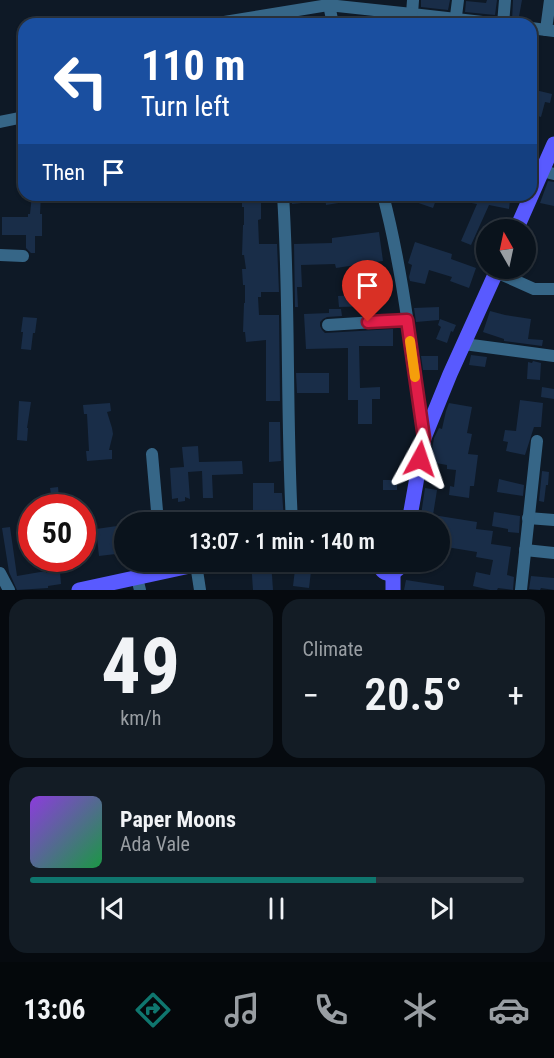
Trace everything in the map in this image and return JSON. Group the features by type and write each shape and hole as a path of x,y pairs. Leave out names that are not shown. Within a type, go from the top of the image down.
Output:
{"main road":[{"path":"537,186 548,172 554,144"},
{"path":"520,219 527,201"},
{"path":"411,512 424,438 493,279"},
{"path":"84,590 138,584 155,572"},
{"path":"393,590 395,572"}],"street":[{"path":"411,18 414,0"},
{"path":"456,18 458,0"},
{"path":"503,18 505,0"},
{"path":"550,0 550,30"},
{"path":"245,18 328,3 366,4 408,18"},
{"path":"328,3 332,18"},
{"path":"0,122 18,118"},
{"path":"283,201 292,512"},
{"path":"385,201 401,276 424,438"},
{"path":"0,255 23,256"},
{"path":"515,279 534,289 554,289"},
{"path":"328,325 407,320"},
{"path":"464,344 554,356"},
{"path":"520,590 537,441"},
{"path":"152,454 157,512"},
{"path":"528,518 554,520"},
{"path":"525,550 554,553"},
{"path":"197,572 200,590"},
{"path":"0,573 9,590"}],"building":[{"path":"421,0 450,0 448,10 421,7"},
{"path":"487,0 497,0 495,15 465,12 466,1 486,3"},
{"path":"513,0 522,0 519,18 512,18"},
{"path":"537,90 552,94 550,103 545,102 541,117 537,116"},
{"path":"548,181 554,182 554,206 540,203"},
{"path":"31,201 41,201 42,236 35,236 35,253 31,253 26,248 26,235 2,235 2,217 28,217"},
{"path":"242,201 261,201 261,219 258,220 259,244 277,244 279,292 261,292 261,297 258,297 259,315 279,315 280,401 266,401 266,340 246,342 245,332 243,332 245,285 243,285 242,269 246,269 244,255 242,255 244,207 242,207"},
{"path":"292,201 311,202 292,204"},
{"path":"326,201 351,201 326,205"},
{"path":"413,201 436,201 433,208"},
{"path":"461,201 510,201 509,209 489,205 483,219 476,219 476,234 471,245 461,241 477,204"},
{"path":"379,232 383,261 336,268 335,264 301,265 302,287 297,287 298,307 295,307 294,244 332,243 332,238"},
{"path":"415,242 452,254 451,259 476,268 469,288 450,281 452,277 429,270 425,284 410,281 412,265 408,263"},
{"path":"372,294 373,306 339,307 338,296"},
{"path":"439,307 439,320 416,322 414,308"},
{"path":"329,309 341,309 342,316 327,317 320,322 325,333 393,329 393,346 359,346 360,388 380,387 380,399 372,399 372,424 358,424 358,400 348,400 348,348 306,349 304,314 329,313"},
{"path":"490,311 531,319 528,339 543,340 542,346 504,341 504,339 483,332"},
{"path":"23,317 37,318 31,350 21,349"},
{"path":"440,319 456,325 447,343 436,339 441,327 438,325"},
{"path":"471,355 487,357 485,367 469,365"},
{"path":"421,356 438,356 438,370 423,370"},
{"path":"528,362 541,363 540,380 527,379"},
{"path":"296,373 329,373 329,393 297,393"},
{"path":"542,387 554,389 554,399 541,397"},
{"path":"520,400 543,403 541,427 534,427 525,455 506,451 508,442 503,441 505,430 516,431"},
{"path":"19,401 31,402 27,441 17,440"},
{"path":"110,403 111,411 107,412 113,434 109,450 112,450 112,459 87,461 86,451 89,451 87,414 84,414 83,405"},
{"path":"449,403 472,407 467,433 472,434 468,454 478,455 474,486 470,486 469,498 449,495 450,486 454,487 456,470 447,469 447,465 430,462 434,438 439,428 442,429"},
{"path":"269,422 280,422 281,461 269,462"},
{"path":"198,446 199,462 242,461 243,474 212,475 213,498 203,498 202,471 188,472 190,499 185,497 185,501 178,502 178,498 172,499 170,468 184,467 182,447"},
{"path":"542,471 549,472 544,502 539,501"},
{"path":"499,479 524,485 523,496 497,492"},
{"path":"383,480 397,480 397,490 383,490"},
{"path":"253,483 274,483 274,493 282,493 283,512 253,512"},
{"path":"58,487 59,494 51,494 50,488"},
{"path":"425,488 437,490 433,512 421,512"},
{"path":"494,512 520,516 519,533 492,526"},
{"path":"450,518 477,522 476,529 493,531 491,544 511,547 507,575 514,577 513,590 498,588 490,590 473,586 476,572 490,575 493,560 476,557 477,552 450,548"},
{"path":"114,526 114,554 99,556 96,529"},
{"path":"10,527 17,576 40,572 60,572 61,584 48,586 48,588 17,590 9,572 2,528"},
{"path":"252,572 272,572 273,590 253,590"},
{"path":"295,572 311,572 309,588 293,586"},
{"path":"531,576 554,578 554,590 529,589"},
{"path":"406,580 444,586 444,590 404,590"}],"slow traffic":[{"path":"410,341 415,377"}],"route":[{"path":"368,322 407,320 424,438 420,459"}]}
